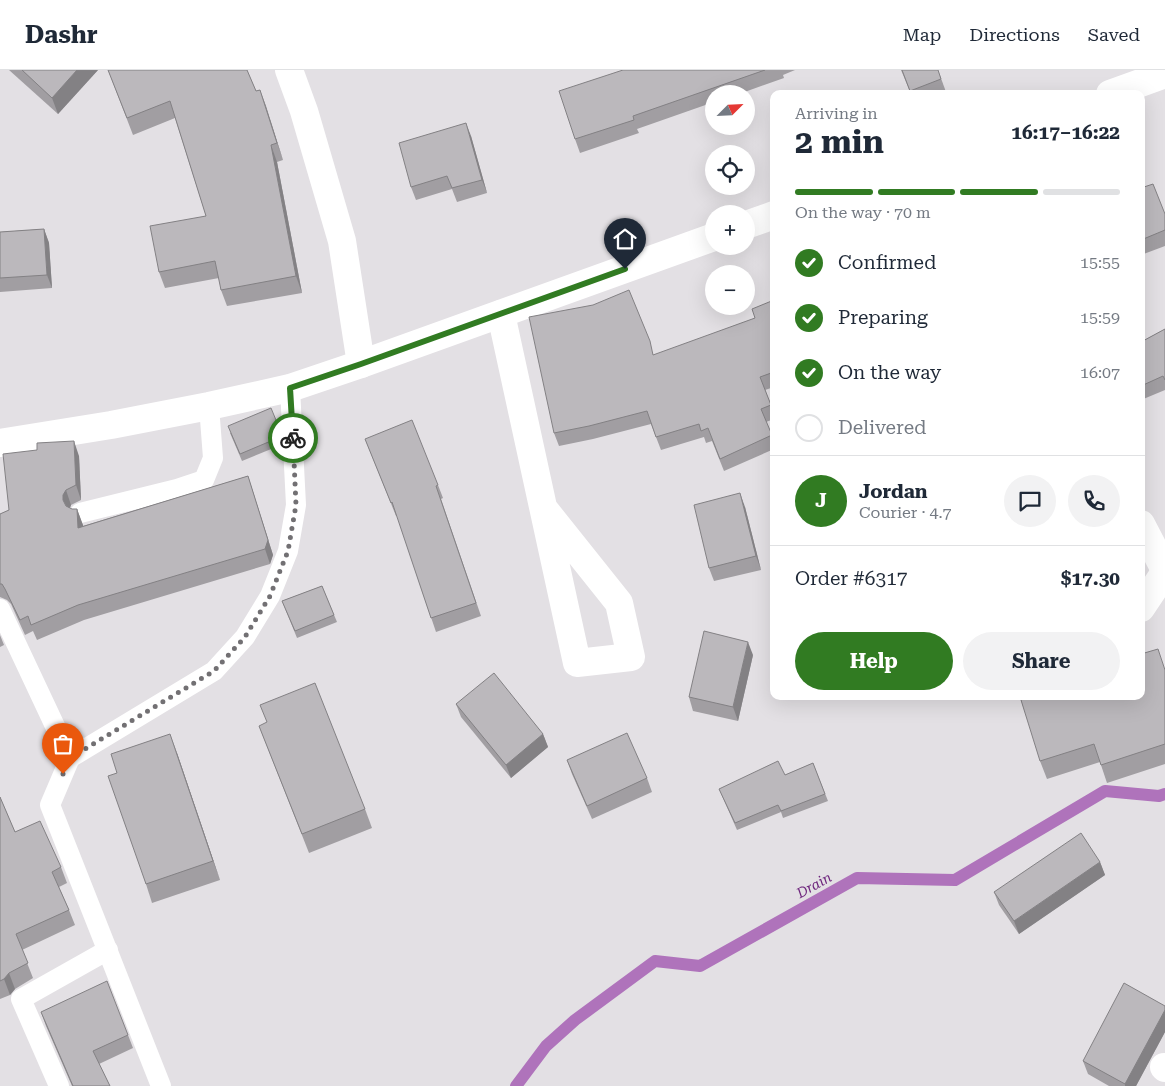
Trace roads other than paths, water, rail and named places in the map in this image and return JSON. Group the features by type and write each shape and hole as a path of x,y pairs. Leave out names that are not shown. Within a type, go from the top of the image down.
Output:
{"street":[{"path":"289,70 304,111 342,241 361,364"},
{"path":"1121,90 1165,74"},
{"path":"755,222 770,216"},
{"path":"0,443 111,425 290,388 705,240"},
{"path":"501,314 577,664 631,657 619,603 544,509"},
{"path":"1145,532 1165,571 1145,602"}],"lane":[{"path":"161,1086 50,805 70,758 214,671 245,637 270,596 288,551 296,505 290,388"},
{"path":"80,512 177,489 204,480 213,458 209,406"},
{"path":"0,609 70,758"},
{"path":"59,1086 21,999 108,950"}],"waterway":[{"name":"Drain","path":"516,1086 546,1046 575,1020 655,961 700,966 857,878 955,880 1105,791 1159,796 1165,794"}]}
